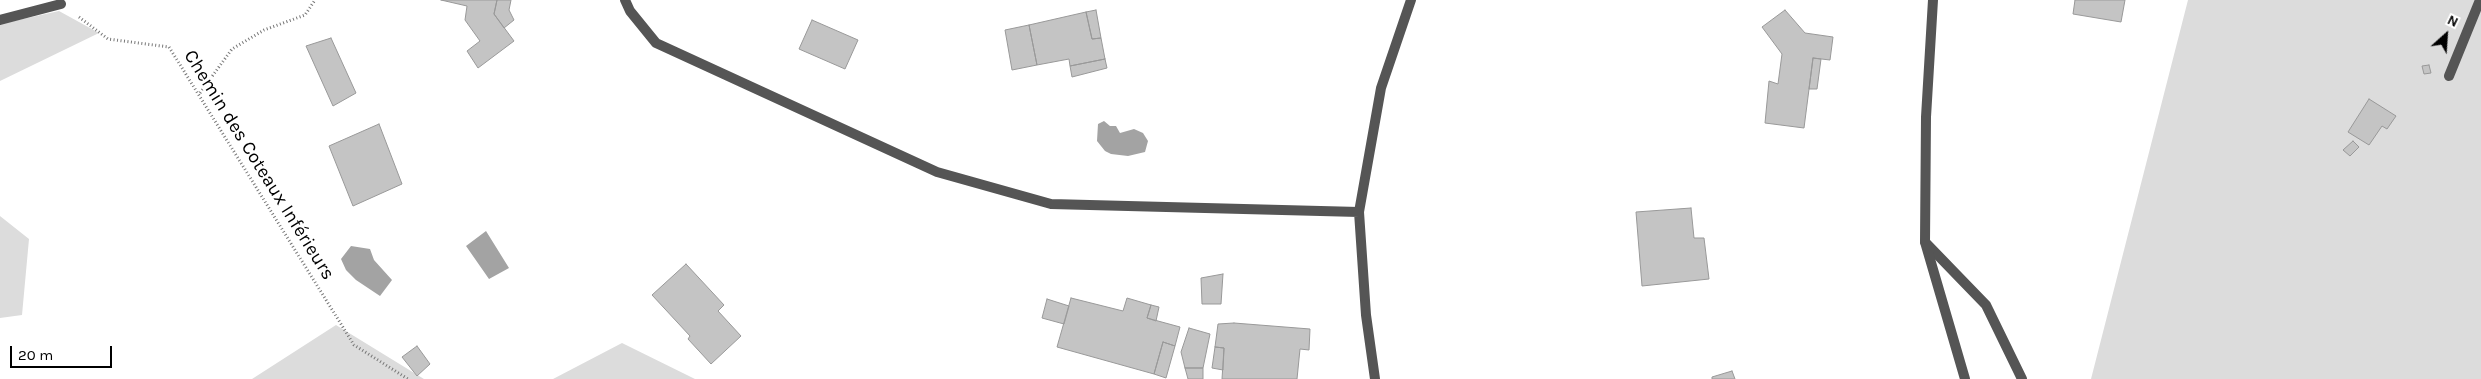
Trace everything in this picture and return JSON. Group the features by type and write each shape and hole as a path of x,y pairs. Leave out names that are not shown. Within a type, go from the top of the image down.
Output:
{"street":[{"path":"626,0 630,11 656,43 937,172 1051,204 1359,212"},
{"path":"1375,379 1366,315 1359,212 1381,88 1410,0"},
{"path":"1933,0 1926,116 1925,242 1965,379"},
{"path":"2449,76 2480,0"},
{"path":"0,20 64,2"},
{"path":"1925,242 1986,305 2022,379"}],"path":[{"path":"200,93 232,49 264,30 305,15 315,0"},
{"name":"Chemin des Coteaux Inférieurs","path":"64,2 108,39 170,47 354,345 408,379"}],"shaded area":[{"path":"2188,0 2481,0 2481,379 2091,379"},
{"path":"59,11 99,33 0,81 0,24"},
{"path":"1104,121 1110,126 1116,126 1120,133 1134,129 1143,133 1148,141 1145,152 1128,156 1111,154 1105,151 1097,141 1098,124"},
{"path":"0,216 29,239 22,315 0,318"},
{"path":"486,231 509,268 489,279 466,246"},
{"path":"351,246 370,249 374,260 392,280 380,296 356,280 346,270 341,259"},
{"path":"336,325 424,379 252,379"},
{"path":"622,343 695,379 553,379"}],"building":[{"path":"441,0 497,0 494,14 514,41 478,68 467,51 480,41 465,20 467,6"},
{"path":"497,0 511,0 509,10 514,20 504,28 494,14"},
{"path":"2075,0 2125,0 2121,22 2073,14"},
{"path":"1096,10 1101,38 1092,39 1086,12"},
{"path":"1785,10 1805,33 1833,37 1830,60 1813,58 1804,128 1765,123 1769,81 1778,84 1782,54 1762,27"},
{"path":"1086,12 1092,39 1101,38 1105,59 1070,66 1069,59 1037,65 1029,25"},
{"path":"812,20 858,40 845,69 799,49"},
{"path":"1029,25 1037,65 1012,70 1005,30"},
{"path":"331,38 356,93 333,106 306,46"},
{"path":"1813,58 1821,59 1817,89 1809,89"},
{"path":"1105,59 1107,68 1072,77 1070,66"},
{"path":"2429,65 2431,73 2424,74 2422,66"},
{"path":"2369,99 2396,116 2387,129 2382,126 2369,145 2348,132"},
{"path":"379,124 402,184 353,206 329,146"},
{"path":"2353,141 2359,147 2350,156 2343,150"},
{"path":"1691,208 1694,238 1704,238 1709,279 1642,286 1636,212"},
{"path":"686,264 724,305 718,311 741,336 711,364 688,339 690,336 652,295"},
{"path":"1223,274 1221,304 1202,304 1201,278"},
{"path":"1071,298 1123,311 1127,298 1151,305 1147,318 1180,327 1175,346 1163,342 1154,374 1057,347"},
{"path":"1047,299 1069,306 1064,324 1042,318"},
{"path":"1151,305 1159,307 1156,321 1147,318"},
{"path":"1234,323 1310,329 1309,350 1300,349 1297,379 1222,379 1224,348 1215,347 1218,324"},
{"path":"1189,328 1210,334 1203,368 1185,368 1181,352"},
{"path":"1163,342 1175,346 1166,378 1154,374"},
{"path":"417,346 430,364 417,376 402,357"},
{"path":"1215,347 1224,348 1223,370 1212,368"},
{"path":"1185,368 1203,368 1203,379 1188,379"},
{"path":"1732,371 1735,379 1712,379 1712,377"}]}
